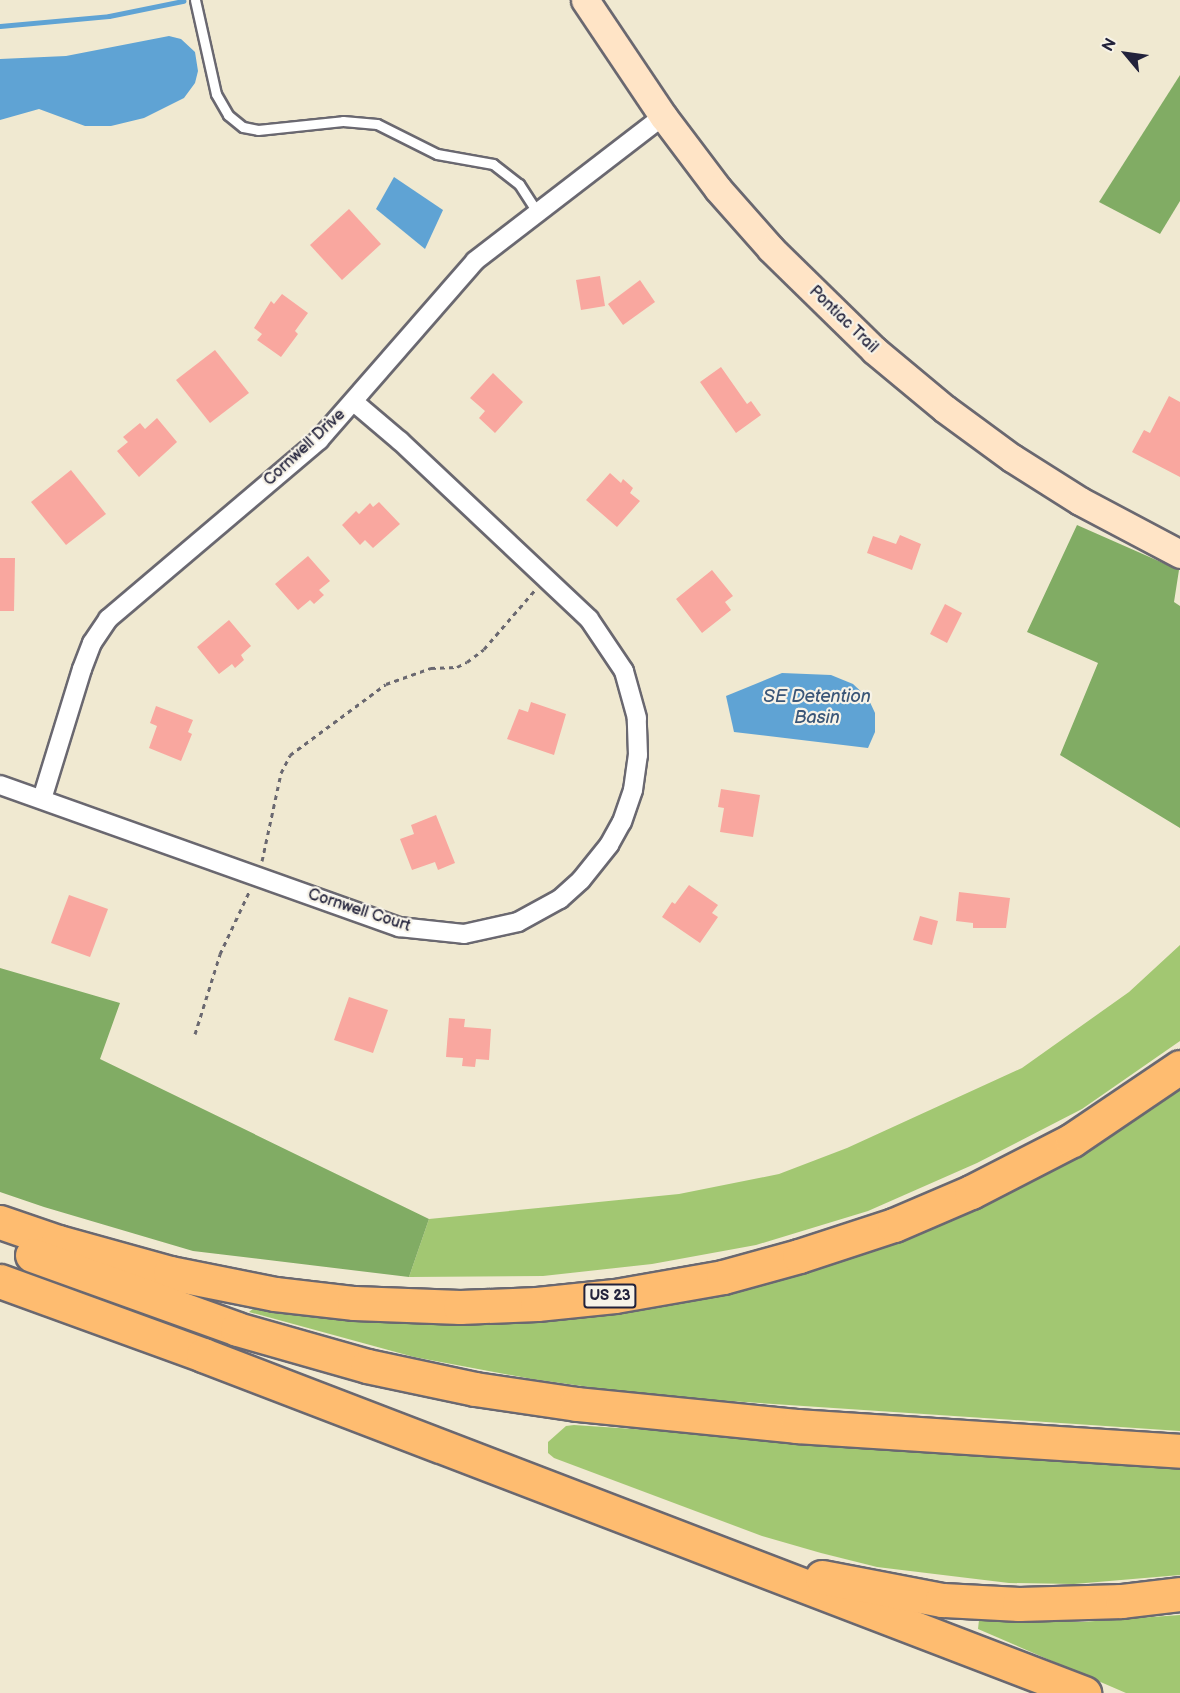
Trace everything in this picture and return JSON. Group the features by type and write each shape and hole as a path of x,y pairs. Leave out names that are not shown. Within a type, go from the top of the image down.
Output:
{"highway":[{"name":"US 23","path":"0,1222 58,1242 170,1273 274,1294 354,1303 460,1307 537,1304 615,1296 723,1276 799,1256 894,1225 970,1192 1072,1140 1180,1067"},
{"path":"0,1242 237,1329 367,1366 475,1389 577,1404 797,1426 1180,1451"},
{"path":"0,1281 203,1355 1084,1693"},
{"path":"698,1544 830,1580 942,1600 1019,1604 1122,1601 1180,1594"}],"main road":[{"name":"Pontiac Trail","path":"585,0 663,116 718,189 771,249 874,350 945,409 1012,458 1080,501 1180,554"}],"street":[{"name":"Cornwell Drive","path":"42,799 81,669 92,643 108,619 319,440 474,261 663,116"},
{"name":"Cornwell Court","path":"0,785 399,927 464,934 518,922 560,899 582,880 609,844 629,803 636,771 637,718 629,686 616,655 589,619 400,441 354,402"}],"lane":[{"path":"195,0 216,94 228,116 243,127 258,130 344,121 377,124 437,154 493,164 519,184 537,212"}],"path":[{"path":"195,1034 220,954 256,877 267,846 281,773 290,755 386,684 431,668 457,667 467,662 484,649 545,578"}],"green space":[{"path":"1180,75 1180,201 1160,234 1099,202"},
{"path":"1077,525 1179,570 1174,602 1180,606 1180,828 1060,755 1098,663 1027,632"},
{"path":"1180,945 1180,1041 1082,1109 977,1163 868,1211 756,1245 652,1264 543,1276 409,1277 429,1219 679,1194 779,1174 847,1148 1022,1068 1129,992"},
{"path":"0,968 120,1003 100,1059 429,1219 409,1277 193,1251 0,1192"},
{"path":"1180,1087 1180,1431 653,1396 532,1379 414,1357 249,1312 254,1308 304,1313 575,1316 651,1307 770,1282 840,1261 916,1233 994,1199 1090,1147"},
{"path":"566,1426 1180,1466 1180,1575 1074,1584 1009,1583 877,1567 762,1536 554,1458 548,1453 548,1442"},
{"path":"1180,1615 1180,1693 1126,1693 978,1629 979,1620 1081,1622"}],"water":[{"path":"169,36 181,39 195,52 198,71 195,83 184,98 144,118 111,126 85,126 39,109 0,120 0,59 66,56"},
{"path":"394,177 443,210 425,249 376,209"},
{"name":"SE Detention Basin","path":"782,673 831,675 853,684 868,698 875,713 875,732 868,748 734,732 726,696"}],"building":[{"path":"349,209 381,244 342,280 310,245"},
{"path":"600,276 605,306 581,310 576,280"},
{"path":"640,280 655,302 623,325 608,304"},
{"path":"282,294 308,313 295,331 298,334 281,357 257,340 262,334 254,328 271,301 274,304"},
{"path":"215,350 249,393 210,423 176,380"},
{"path":"721,367 747,404 751,401 761,415 736,433 700,382"},
{"path":"493,373 523,402 495,433 479,418 485,411 470,398"},
{"path":"1169,396 1180,402 1180,477 1132,452 1144,430 1150,433"},
{"path":"157,418 177,442 139,477 117,451 128,442 123,437 140,423 145,429"},
{"path":"71,470 106,514 66,545 31,502"},
{"path":"610,473 621,483 623,479 633,488 630,493 640,501 617,527 586,500"},
{"path":"379,502 400,524 373,548 365,540 360,545 342,525 356,511 359,514 370,503 373,507"},
{"path":"900,535 921,544 912,570 867,553 873,536 896,544"},
{"path":"308,556 330,581 319,590 324,595 314,604 310,600 298,610 275,584"},
{"path":"0,558 15,558 14,611 0,611"},
{"path":"712,570 733,596 725,602 731,610 702,633 676,599"},
{"path":"945,604 962,613 947,643 930,634"},
{"path":"229,620 251,646 241,655 244,660 235,668 232,664 219,674 197,647"},
{"path":"531,702 566,714 554,755 507,739 519,709 528,712"},
{"path":"156,706 193,720 188,732 192,734 181,761 149,748 157,726 150,723"},
{"path":"721,789 760,795 753,837 720,832 724,808 718,807"},
{"path":"436,815 455,863 438,870 435,862 412,870 400,839 414,834 411,825"},
{"path":"689,885 718,905 712,913 718,917 700,943 662,917 672,902 675,904"},
{"path":"959,892 1010,898 1006,928 973,928 973,923 956,921"},
{"path":"69,895 108,909 90,957 51,943"},
{"path":"920,916 938,921 932,945 913,940"},
{"path":"349,997 388,1010 373,1053 334,1040"},
{"path":"449,1018 465,1019 464,1027 491,1029 489,1060 476,1059 475,1067 462,1066 463,1058 446,1057"}],"waterway":[{"path":"0,26 109,16 183,1"}]}
